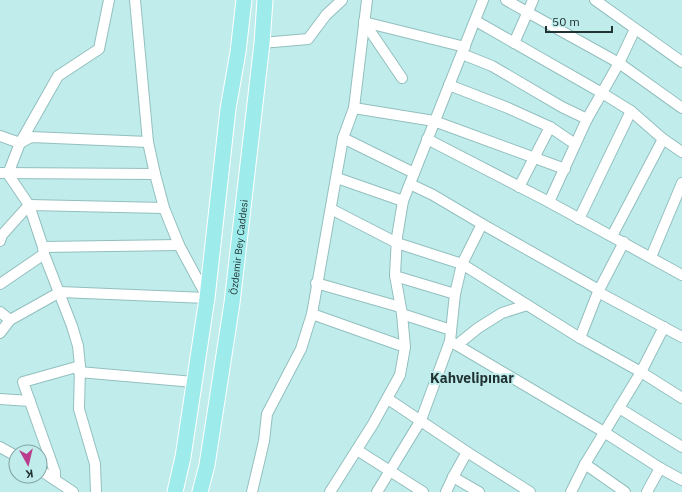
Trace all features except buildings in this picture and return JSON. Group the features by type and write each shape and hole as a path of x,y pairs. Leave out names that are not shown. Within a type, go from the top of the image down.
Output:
{"main road":[{"path":"175,492 183,457 208,298 228,109 238,52 244,0"},
{"name":"Özdemir Bey Caddesi","path":"200,492 206,466 232,303 262,43 265,0"}],"street":[{"path":"4,174 58,76 99,49 109,0"},
{"path":"135,0 148,142 155,174 164,208 179,245 208,298"},
{"path":"262,43 308,39 326,15 342,0"},
{"path":"252,492 264,441 268,414 301,349 312,314 316,283 344,138 354,108 367,0"},
{"path":"330,492 388,399 400,375 405,347 395,276 397,243 403,201 434,121 476,21 483,0"},
{"path":"506,0 619,63 682,108"},
{"path":"514,43 526,12 533,0"},
{"path":"595,0 682,62"},
{"path":"476,21 631,111 663,139 682,152"},
{"path":"364,22 463,50 562,107 587,119"},
{"path":"364,22 402,78"},
{"path":"549,202 587,119 619,63 635,28"},
{"path":"449,86 508,108 550,127 575,144"},
{"path":"354,108 434,121 565,168"},
{"path":"579,219 631,111"},
{"path":"519,186 550,127"},
{"path":"0,136 20,143 31,137 148,142"},
{"path":"344,138 414,173"},
{"path":"427,139 519,186 682,275"},
{"path":"612,236 663,139"},
{"path":"4,174 155,174"},
{"path":"4,174 29,205 43,251 60,292 78,346 80,369 80,409 95,464 96,492"},
{"path":"337,178 403,201"},
{"path":"651,257 682,183"},
{"path":"410,184 433,195 682,337"},
{"path":"0,241 2,235 29,205 164,208"},
{"path":"330,209 397,243 462,264 580,338 641,372 682,398"},
{"path":"377,492 421,420 453,343 451,330 455,294 462,264 482,224"},
{"path":"580,338 599,291 624,242"},
{"path":"0,284 43,251 179,245"},
{"path":"395,276 455,294"},
{"path":"316,283 401,310 451,330"},
{"path":"0,333 10,320 60,292 208,298"},
{"path":"453,343 502,313 527,305"},
{"path":"0,312 10,320"},
{"path":"312,314 405,347"},
{"path":"571,492 585,464 641,372 664,327"},
{"path":"453,343 682,480"},
{"path":"55,480 55,472 23,382 80,369 194,382"},
{"path":"0,399 30,401"},
{"path":"388,399 530,492"},
{"path":"619,408 682,447"},
{"path":"357,450 420,491"},
{"path":"446,492 467,452"},
{"path":"585,464 623,492"},
{"path":"647,492 660,468"},
{"path":"48,475 73,492"},
{"path":"453,477 479,492"}],"district":[{"name":"Kahvelipınar","path":"472,378"}]}
